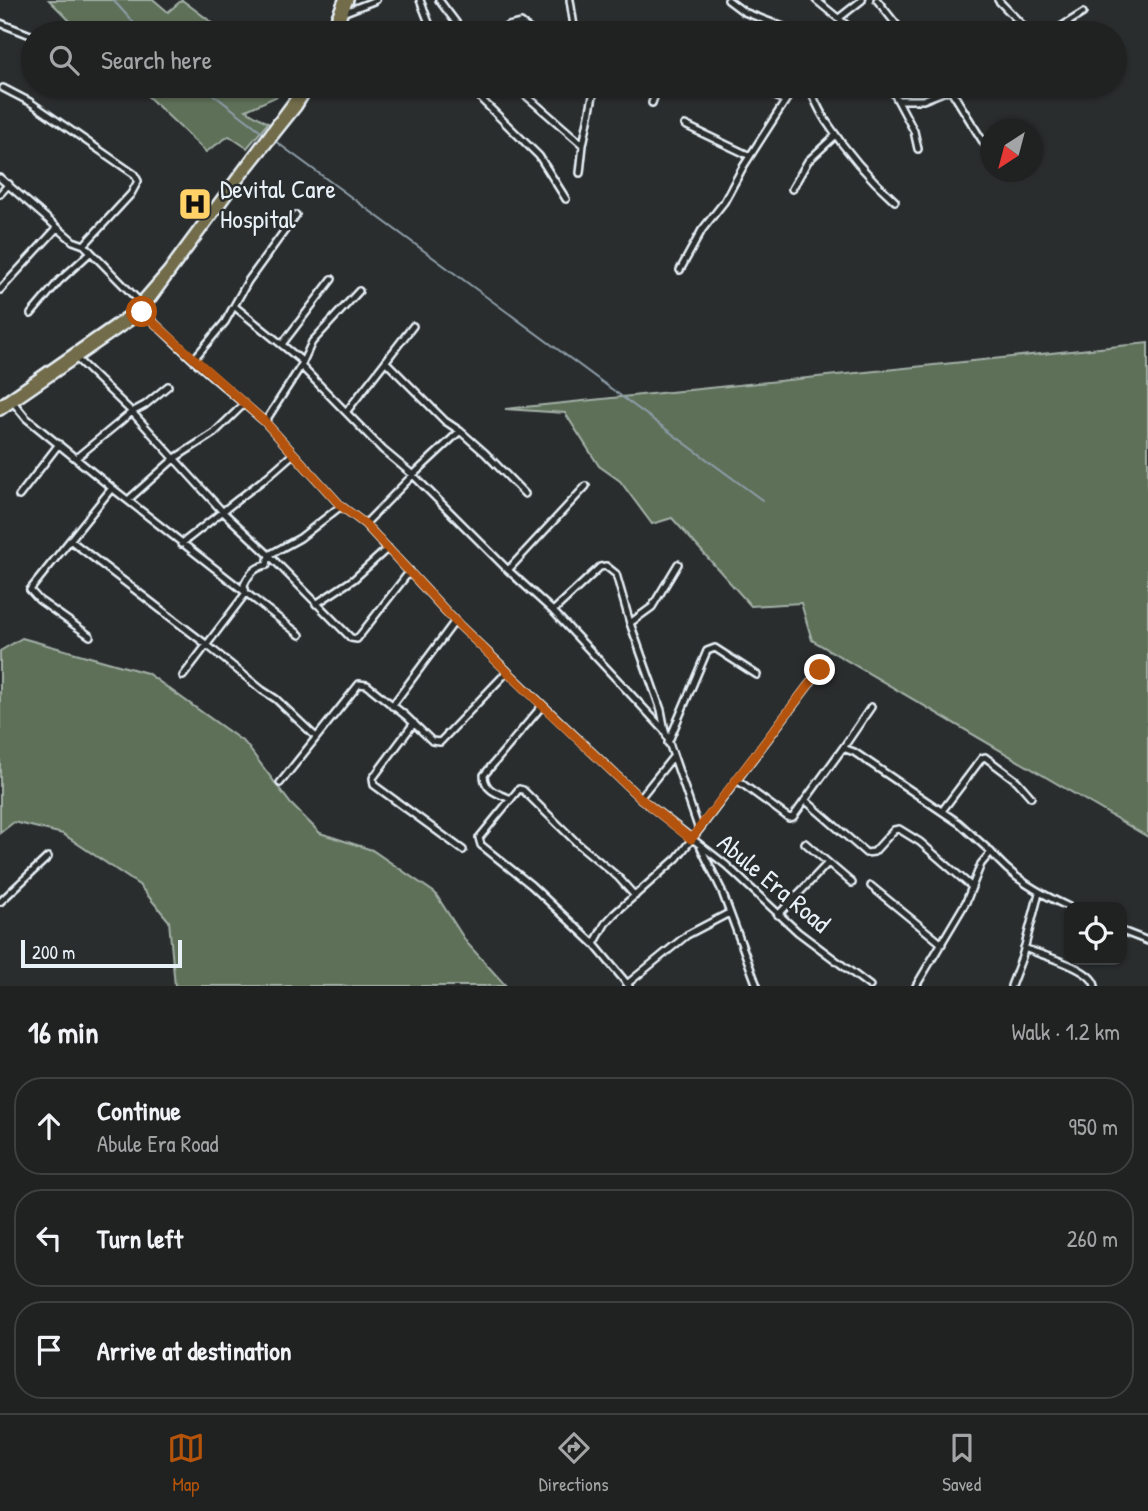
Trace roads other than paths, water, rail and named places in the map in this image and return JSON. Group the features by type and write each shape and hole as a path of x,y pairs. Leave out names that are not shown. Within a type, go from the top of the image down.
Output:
{"main road":[{"path":"334,21 343,0"},
{"path":"341,21 349,0"},
{"path":"276,129 296,98"},
{"path":"0,411 132,320 301,98"},
{"path":"0,404 141,306"}],"street":[{"path":"345,12 376,0"},
{"path":"420,0 428,21"},
{"path":"439,0 455,21"},
{"path":"569,0 573,21"},
{"path":"728,0 753,16 767,21"},
{"path":"816,0 842,21"},
{"path":"839,18 862,0"},
{"path":"877,0 894,21"},
{"path":"998,0 1018,21"},
{"path":"1070,21 1083,13"},
{"path":"0,23 21,31"},
{"path":"3,88 21,97"},
{"path":"22,98 134,174 138,181 131,194 84,245"},
{"path":"483,98 539,156 566,199"},
{"path":"529,98 583,145"},
{"path":"580,173 593,98"},
{"path":"652,103 654,98"},
{"path":"778,98 785,102"},
{"path":"680,270 702,230 724,202 787,98"},
{"path":"813,98 836,135 876,184 895,201"},
{"path":"918,149 914,131 900,100 927,98"},
{"path":"952,98 980,138"},
{"path":"685,125 750,156"},
{"path":"792,189 808,161 836,135"},
{"name":"Abule Era Road","path":"0,178 73,241 84,245 193,360 265,422 341,506 365,524 455,621 640,798 726,865 778,915 870,986"},
{"path":"0,194 9,184"},
{"path":"193,360 225,322 248,281 296,215"},
{"path":"0,290 57,228"},
{"path":"31,314 59,281 91,252"},
{"path":"283,343 332,279"},
{"path":"265,422 313,342 359,291"},
{"path":"234,306 283,343 383,450 413,475 553,611 665,731"},
{"path":"347,411 387,363 413,326"},
{"path":"78,359 132,412 222,511 351,638 358,639 410,571"},
{"path":"387,363 445,421 460,431 525,494"},
{"path":"76,458 168,386"},
{"path":"13,402 26,418 112,488 300,635"},
{"path":"128,500 175,458 214,433 243,405"},
{"path":"365,524 460,431"},
{"path":"19,496 59,444"},
{"path":"181,544 293,454"},
{"path":"508,569 586,486"},
{"path":"90,636 39,600 30,590 112,488"},
{"path":"246,593 244,586 248,576 259,566 267,565 269,555 300,538 341,506"},
{"path":"70,540 207,645 240,674 276,699 316,737"},
{"path":"316,604 354,579 387,548"},
{"path":"630,623 652,607 678,564"},
{"path":"553,611 593,572 606,566 616,574 630,623 661,710 668,743 699,830"},
{"path":"183,676 246,593"},
{"path":"392,706 455,621"},
{"path":"668,743 707,650 715,648 757,675"},
{"path":"594,944 605,924 677,858 820,670"},
{"path":"279,783 359,684 366,685 432,741 440,742 507,672"},
{"path":"511,799 491,791 486,785 484,775 542,706"},
{"path":"737,780 789,818 793,817 871,707"},
{"path":"414,723 372,782 463,850"},
{"path":"843,747 972,832 1007,870 1039,893 1064,906"},
{"path":"942,811 985,757 1017,781 1031,797"},
{"path":"640,798 673,758"},
{"path":"635,896 618,877 519,789 479,838 481,845 531,886 594,944 628,985 687,936 729,913"},
{"path":"805,800 866,853 874,852 898,829 920,842 972,887"},
{"path":"805,844 852,883"},
{"path":"700,845 719,885 754,985"},
{"path":"915,986 966,902 980,866 990,852"},
{"path":"0,902 48,857"},
{"path":"778,915 828,863"},
{"path":"870,887 942,944"},
{"path":"1011,986 1039,893"},
{"path":"1127,933 1148,941"},
{"path":"1024,948 1085,972 1093,979 1095,986"}],"waterway":[{"path":"113,0 132,21"},
{"path":"218,98 265,134"},
{"path":"275,141 762,500"}],"place":[{"name":"Devital Care Hospital","path":"195,204"}]}
